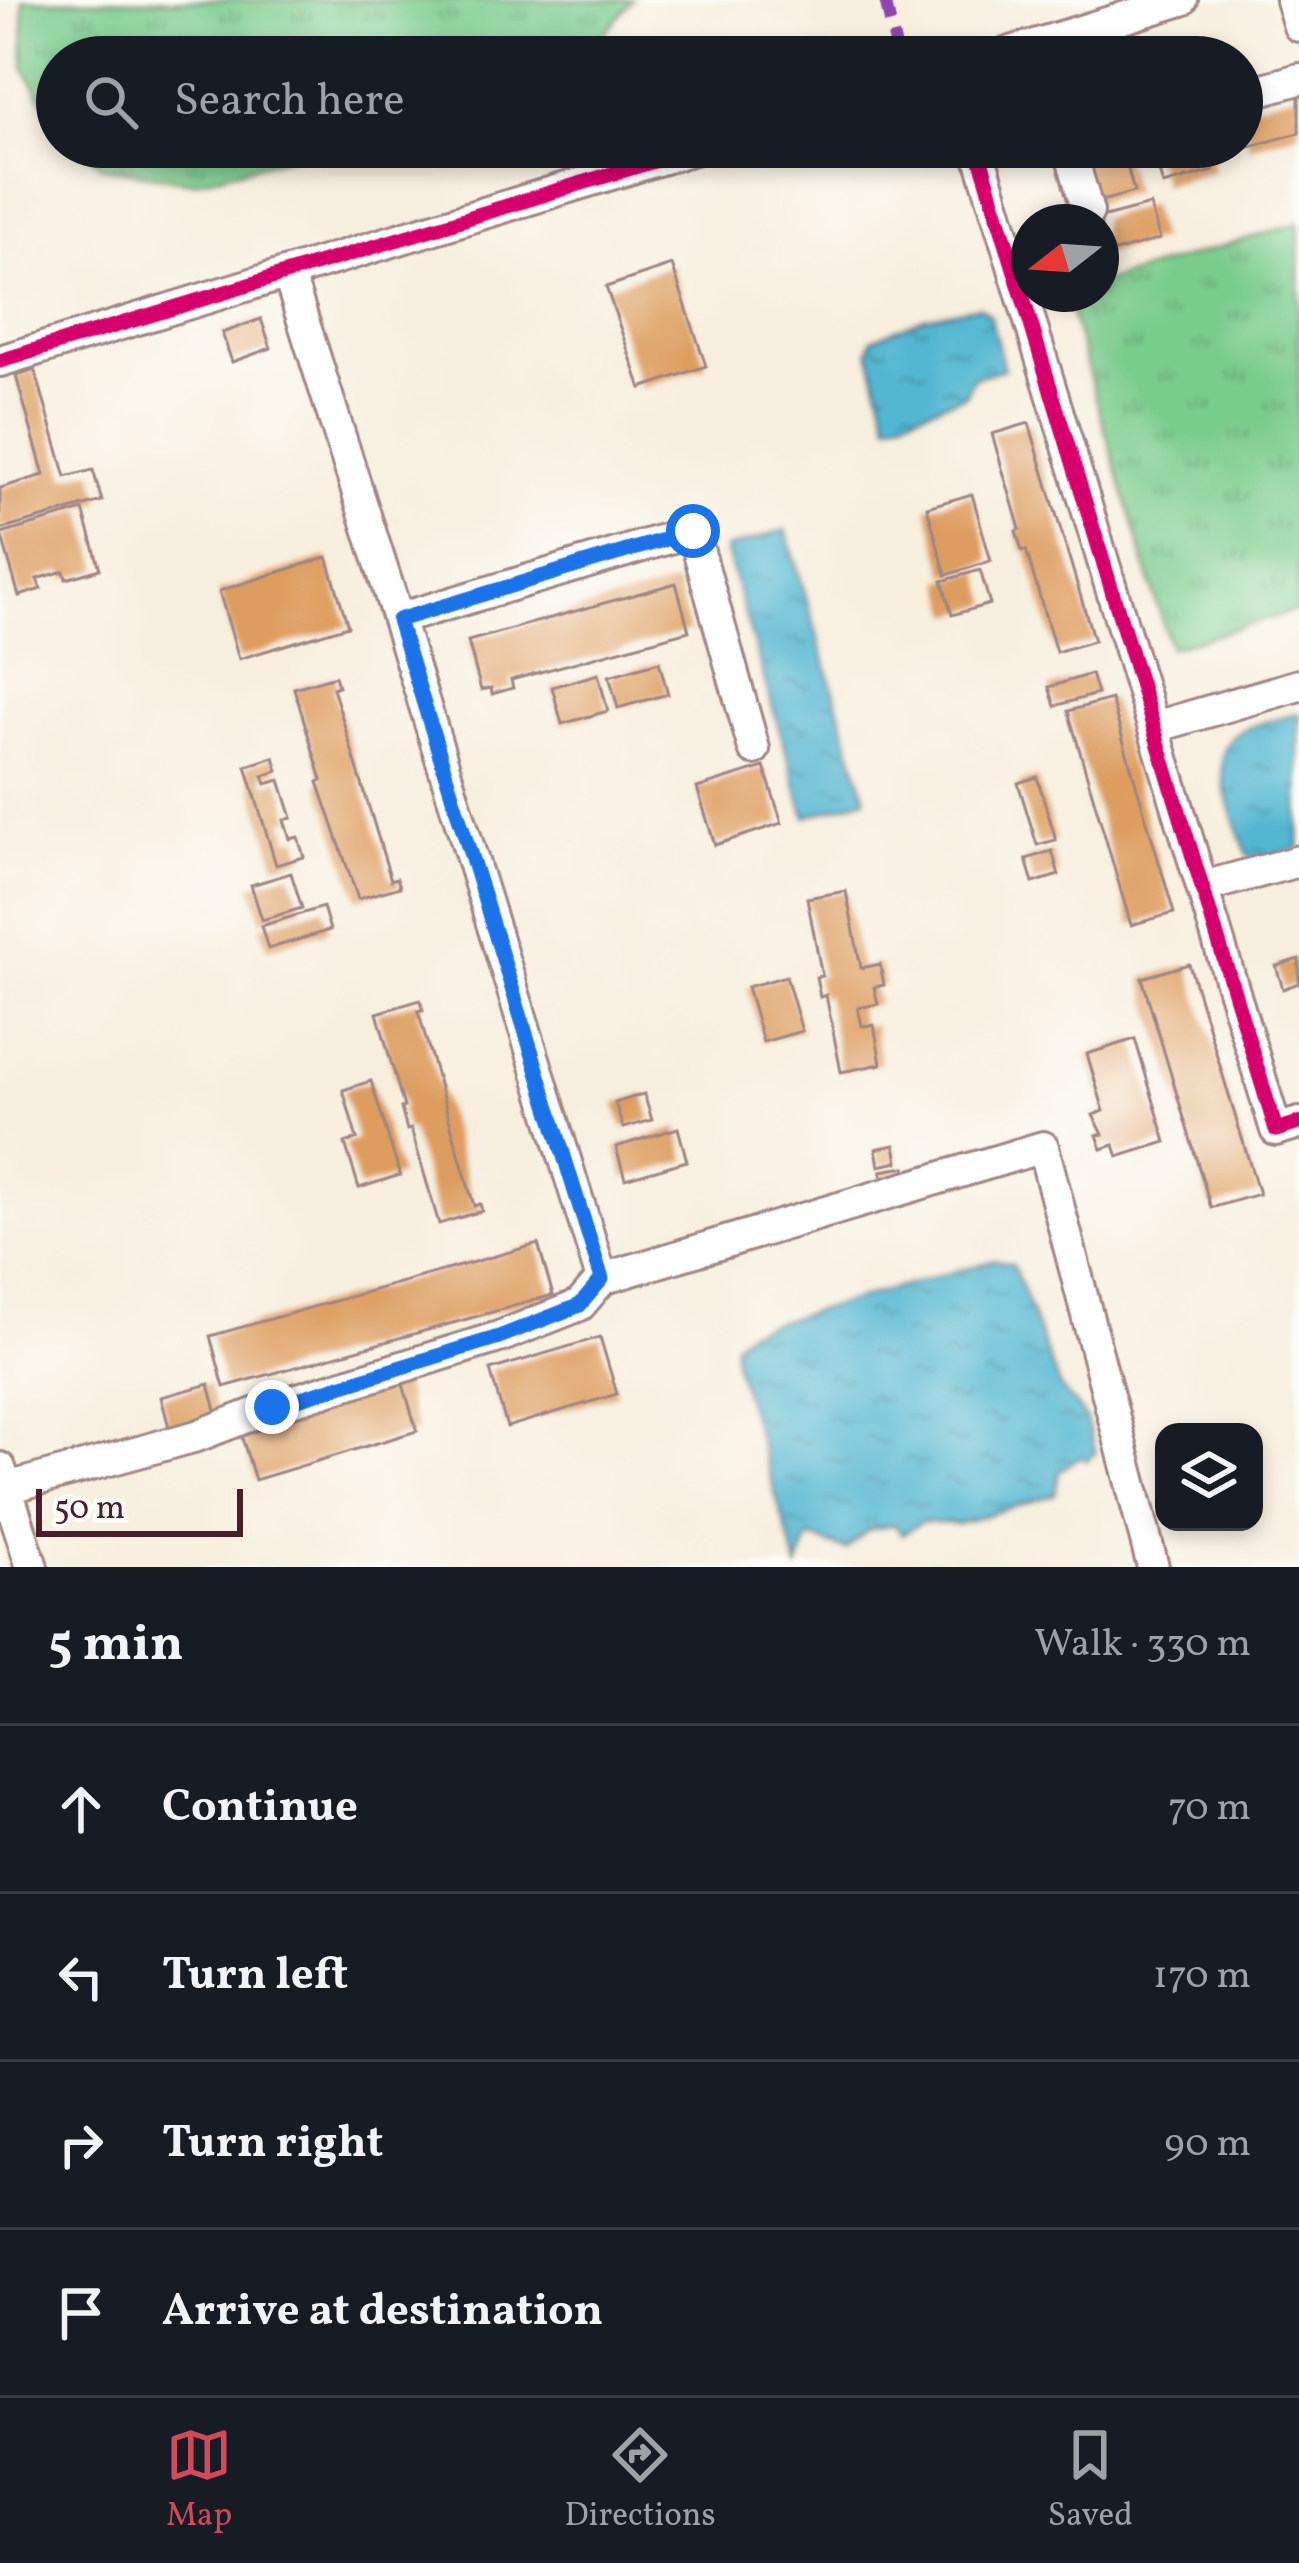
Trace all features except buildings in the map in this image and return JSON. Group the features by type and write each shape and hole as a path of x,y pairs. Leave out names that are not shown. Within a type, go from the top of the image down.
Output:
{"street":[{"path":"1064,36 1182,0"},
{"path":"1291,0 1299,26"},
{"path":"1263,89 1299,79"},
{"path":"0,361 631,168"},
{"path":"983,168 1276,1130 1299,1123"},
{"path":"1075,168 1086,204"},
{"path":"288,273 602,1279"},
{"path":"398,620 693,531 754,749"},
{"path":"1156,727 1299,685"},
{"path":"1204,887 1299,861"},
{"path":"32,1567 3,1478 197,1436 272,1407 499,1337 580,1305 602,1279 1043,1147 1153,1567"}],"green space":[{"path":"23,0 632,0 603,36 36,36 36,88 24,67"},
{"path":"109,168 247,168 193,182"},
{"path":"1299,223 1299,610 1170,648 1070,312 1119,312 1119,278"}],"water":[{"path":"979,306 990,315 1004,369 973,378 966,395 889,423 869,351 872,339 925,317"},
{"path":"786,530 866,798 806,817 725,549"},
{"path":"1299,713 1299,848 1256,860 1248,856 1226,793 1226,746 1249,728"},
{"path":"995,1260 1013,1264 1059,1386 1085,1417 1096,1453 1088,1460 1079,1457 1059,1472 1055,1494 958,1524 922,1522 902,1534 894,1525 868,1530 846,1550 809,1537 798,1567 734,1360 734,1344 747,1330"}],"marked path":[{"path":"885,0 893,36"}],"cycle path":[{"path":"0,361 631,168"},
{"path":"983,168 1276,1130 1299,1123"}],"route":[{"path":"272,1407 499,1337 580,1305 602,1279 398,620 693,531"}]}
